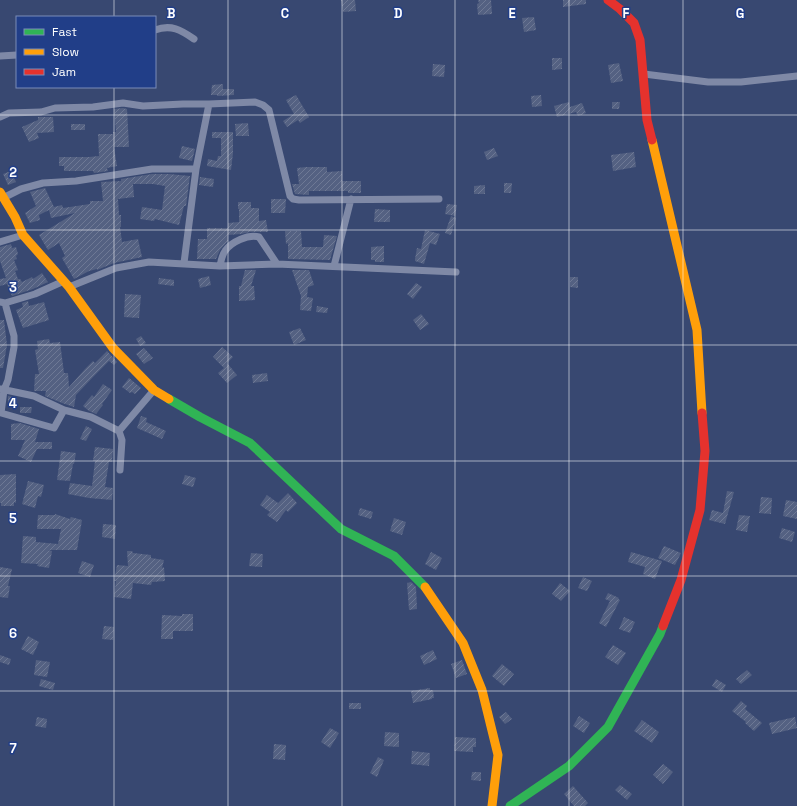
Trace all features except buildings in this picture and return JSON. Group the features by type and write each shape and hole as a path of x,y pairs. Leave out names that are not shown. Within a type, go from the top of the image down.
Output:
{"street":[{"path":"510,806 569,766 608,727 660,634 680,580 700,510 705,451 697,330 647,120 640,40 634,23 620,9 608,0"},
{"path":"156,30 170,28 181,30 194,39"},
{"path":"0,56 16,55"},
{"path":"644,74 708,82 741,82 797,76"},
{"path":"0,117 9,113 40,112 55,108 93,107 123,103 144,106 254,102 263,105 269,110 290,196 293,199 439,199"},
{"path":"184,263 196,169 209,104"},
{"path":"196,169 152,169 76,181 43,183 1,194 15,217 23,235 66,284 113,348 154,390 200,417 250,443 341,529 394,556 428,590 463,643 482,690 498,755 492,806"},
{"path":"334,266 351,199"},
{"path":"0,242 23,235"},
{"path":"220,266 224,252 229,246 243,238 254,236 258,237 277,264"},
{"path":"64,410 54,428 1,413 2,389 8,380 14,347 14,336 2,302 35,294 116,268 150,262 220,266 277,264 456,272"},
{"path":"2,389 34,396 64,410 92,417 119,431 122,440 120,470"},
{"path":"119,431 154,390"}],"traffic: fast":[{"path":"169,399 250,443 341,529 394,556 425,587"},
{"path":"510,806 569,766 608,727 663,626"}],"traffic: slow":[{"path":"652,140 697,330 702,413"},
{"path":"0,192 15,217 23,235 69,287 113,348 154,390 169,399"},
{"path":"425,587 463,643 482,690 498,755 492,806"}],"traffic: jam":[{"path":"608,0 620,9 634,23 640,40 647,120 652,140"},
{"path":"663,626 681,580 700,510 705,451 702,413"}]}
